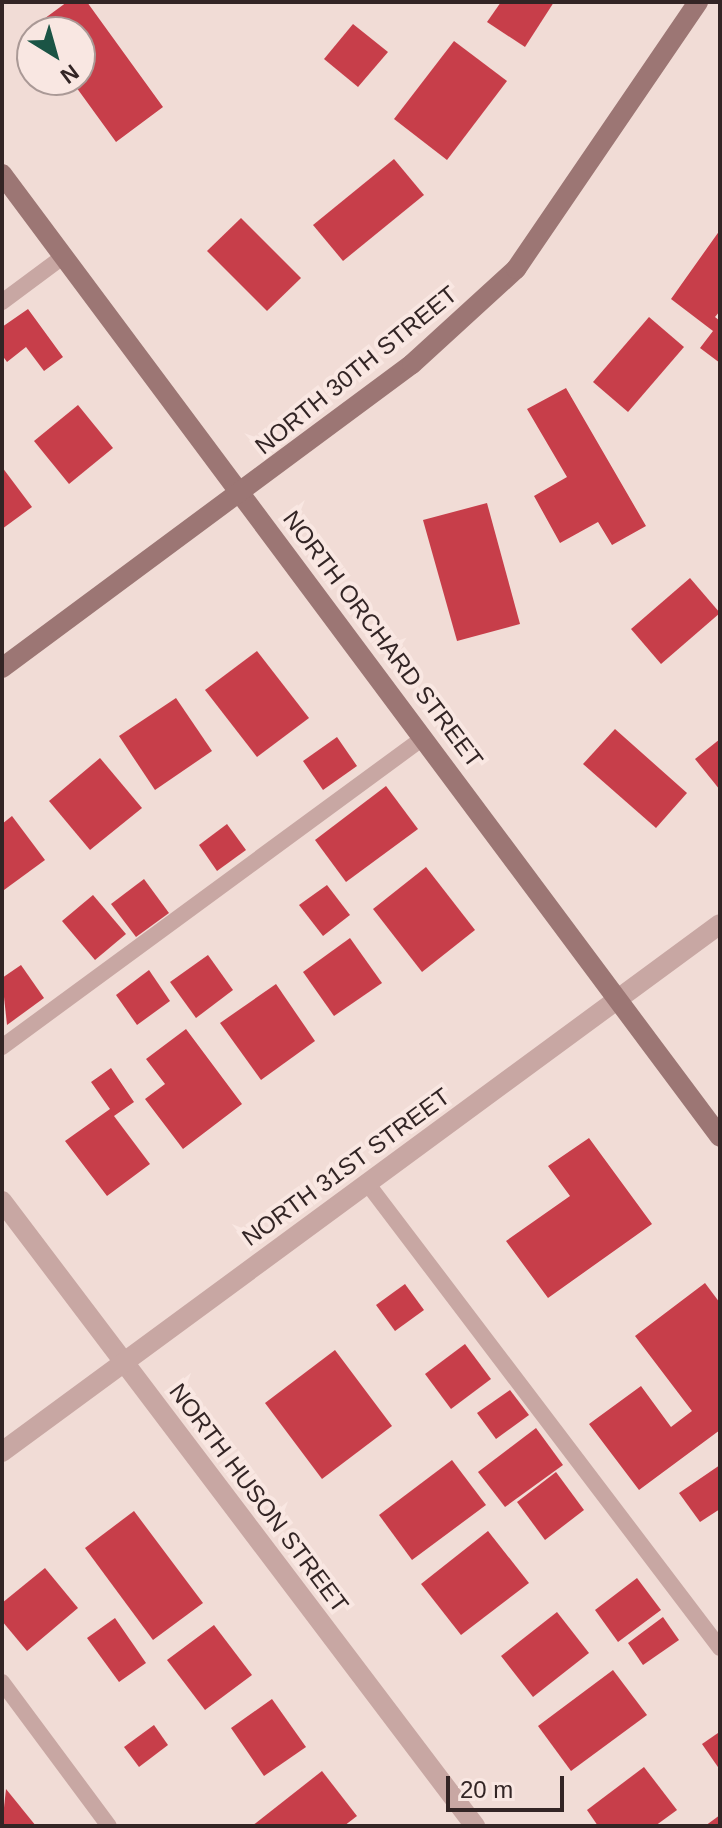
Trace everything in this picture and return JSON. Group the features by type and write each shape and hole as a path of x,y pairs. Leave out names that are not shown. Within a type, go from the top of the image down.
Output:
{"street":[{"name":"NORTH 30TH STREET","path":"2,668 243,494 412,364 516,269 698,2"},
{"name":"NORTH ORCHARD STREET","path":"2,174 720,1137"},
{"name":"NORTH 31ST STREET","path":"2,1452 720,924"},
{"name":"NORTH HUSON STREET","path":"2,1201 475,1826"}],"lane":[{"path":"2,302 64,256"},
{"path":"2,1047 423,738"},
{"path":"367,1183 720,1648"},
{"path":"2,1682 109,1826"}],"building":[{"path":"67,2 87,2 163,107 116,142 83,96 96,96 96,16 48,16"},
{"path":"501,2 554,2 525,47 487,22"},
{"path":"353,24 388,52 358,87 324,59"},
{"path":"454,41 507,81 447,160 394,119"},
{"path":"394,159 424,195 343,261 313,225"},
{"path":"241,218 301,278 267,311 207,251"},
{"path":"720,230 720,311 715,317 720,321 720,363 700,348 713,331 671,299"},
{"path":"28,309 63,357 44,371 26,347 7,362 2,355 2,327"},
{"path":"649,317 684,347 628,412 593,382"},
{"path":"566,388 646,526 612,545 598,522 560,543 534,496 567,477 527,409"},
{"path":"78,405 113,448 69,484 34,441"},
{"path":"2,467 32,507 2,529"},
{"path":"487,503 520,624 457,641 423,520"},
{"path":"690,578 720,613 661,664 631,629"},
{"path":"257,651 309,718 257,757 205,690"},
{"path":"176,698 212,751 155,790 119,736"},
{"path":"615,729 687,793 656,828 583,764"},
{"path":"337,737 357,766 323,790 303,761"},
{"path":"720,739 720,790 695,759"},
{"path":"100,758 142,808 90,850 49,801"},
{"path":"386,786 418,829 346,882 315,840"},
{"path":"12,816 45,860 4,890 2,824"},
{"path":"227,824 246,850 217,871 199,845"},
{"path":"426,867 475,930 422,972 373,909"},
{"path":"144,879 169,913 136,937 111,904"},
{"path":"327,885 350,915 323,936 299,905"},
{"path":"93,895 126,934 95,960 62,921"},
{"path":"350,938 382,983 334,1016 303,972"},
{"path":"208,955 233,990 196,1018 170,982"},
{"path":"21,965 44,998 7,1025 2,978"},
{"path":"149,970 170,1001 137,1025 116,995"},
{"path":"276,984 315,1041 261,1080 220,1023"},
{"path":"186,1029 242,1104 183,1149 145,1099 165,1084 146,1059"},
{"path":"111,1068 134,1102 114,1116 150,1164 107,1196 65,1141 110,1109 91,1082"},
{"path":"589,1138 652,1224 548,1298 506,1241 570,1196 548,1166"},
{"path":"705,1283 720,1303 720,1430 639,1490 589,1424 641,1386 671,1427 692,1411 635,1336"},
{"path":"405,1284 424,1310 395,1331 376,1305"},
{"path":"465,1344 491,1379 451,1409 425,1374"},
{"path":"335,1350 392,1426 322,1479 265,1403"},
{"path":"510,1390 529,1415 496,1439 477,1413"},
{"path":"536,1428 563,1465 505,1507 478,1472"},
{"path":"452,1460 486,1505 412,1560 379,1515"},
{"path":"720,1465 720,1509 700,1522 679,1493"},
{"path":"556,1472 584,1510 545,1540 517,1502"},
{"path":"134,1511 203,1603 153,1640 85,1548"},
{"path":"488,1531 529,1583 461,1635 421,1584"},
{"path":"45,1568 78,1608 27,1651 2,1621 2,1603"},
{"path":"637,1578 661,1610 618,1642 595,1610"},
{"path":"557,1612 589,1653 533,1697 501,1656"},
{"path":"663,1617 679,1640 643,1665 628,1643"},
{"path":"115,1618 146,1663 119,1682 87,1638"},
{"path":"214,1625 252,1675 205,1710 167,1660"},
{"path":"613,1670 647,1715 571,1771 538,1726"},
{"path":"272,1699 306,1747 264,1776 231,1728"},
{"path":"154,1725 168,1745 139,1767 124,1747"},
{"path":"720,1734 720,1770 702,1744"},
{"path":"644,1767 677,1810 655,1826 598,1826 587,1810"},
{"path":"322,1771 357,1816 344,1826 252,1826"},
{"path":"6,1789 36,1826 2,1826"},
{"path":"720,1815 720,1826 705,1826"}]}
